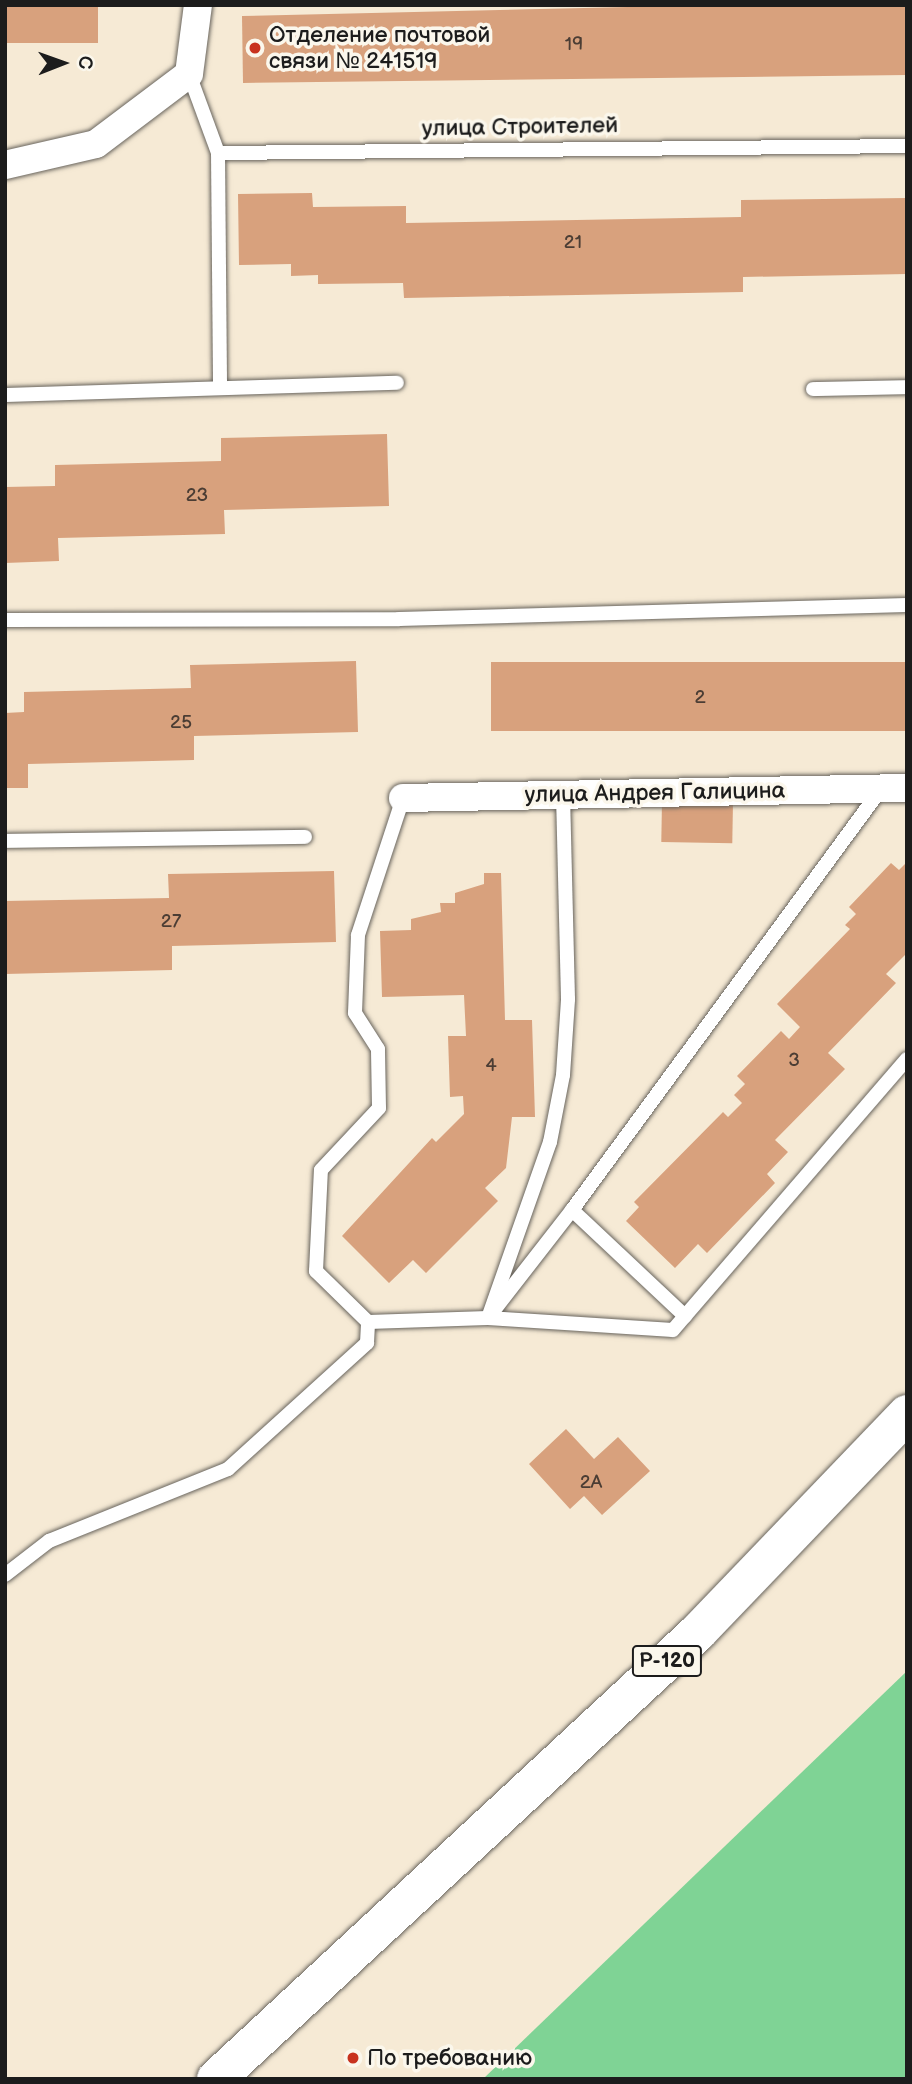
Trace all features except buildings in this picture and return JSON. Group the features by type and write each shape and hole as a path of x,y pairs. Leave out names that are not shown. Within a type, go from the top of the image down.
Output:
{"main road":[{"name":"Р-120","path":"216,2079 698,1632 907,1414"}],"street":[{"path":"5,165 96,144 189,74 198,5"},
{"name":"улица Андрея Галицина","path":"404,797 894,789"}],"lane":[{"path":"189,74 218,153 220,388"},
{"name":"улица Строителей","path":"218,153 907,146"},
{"path":"5,395 397,383"},
{"path":"813,389 907,387"},
{"path":"5,620 399,620 907,605"},
{"path":"488,1318 894,789"},
{"path":"488,1318 550,1142 563,1075 568,999 563,795"},
{"path":"404,797 358,935 355,1013 378,1049 379,1108 321,1170 316,1271 368,1322 488,1318 668,1331 685,1316 907,1059"},
{"path":"5,841 305,837"},
{"path":"572,1210 685,1316"},
{"path":"5,1575 49,1541 228,1469 366,1343 368,1322"}],"green space":[{"path":"907,1671 907,2079 483,2079"}],"place":[{"name":"Отделение почтовой связи № 241519","path":"255,48"},
{"name":"По требованию","path":"353,2058"}]}
